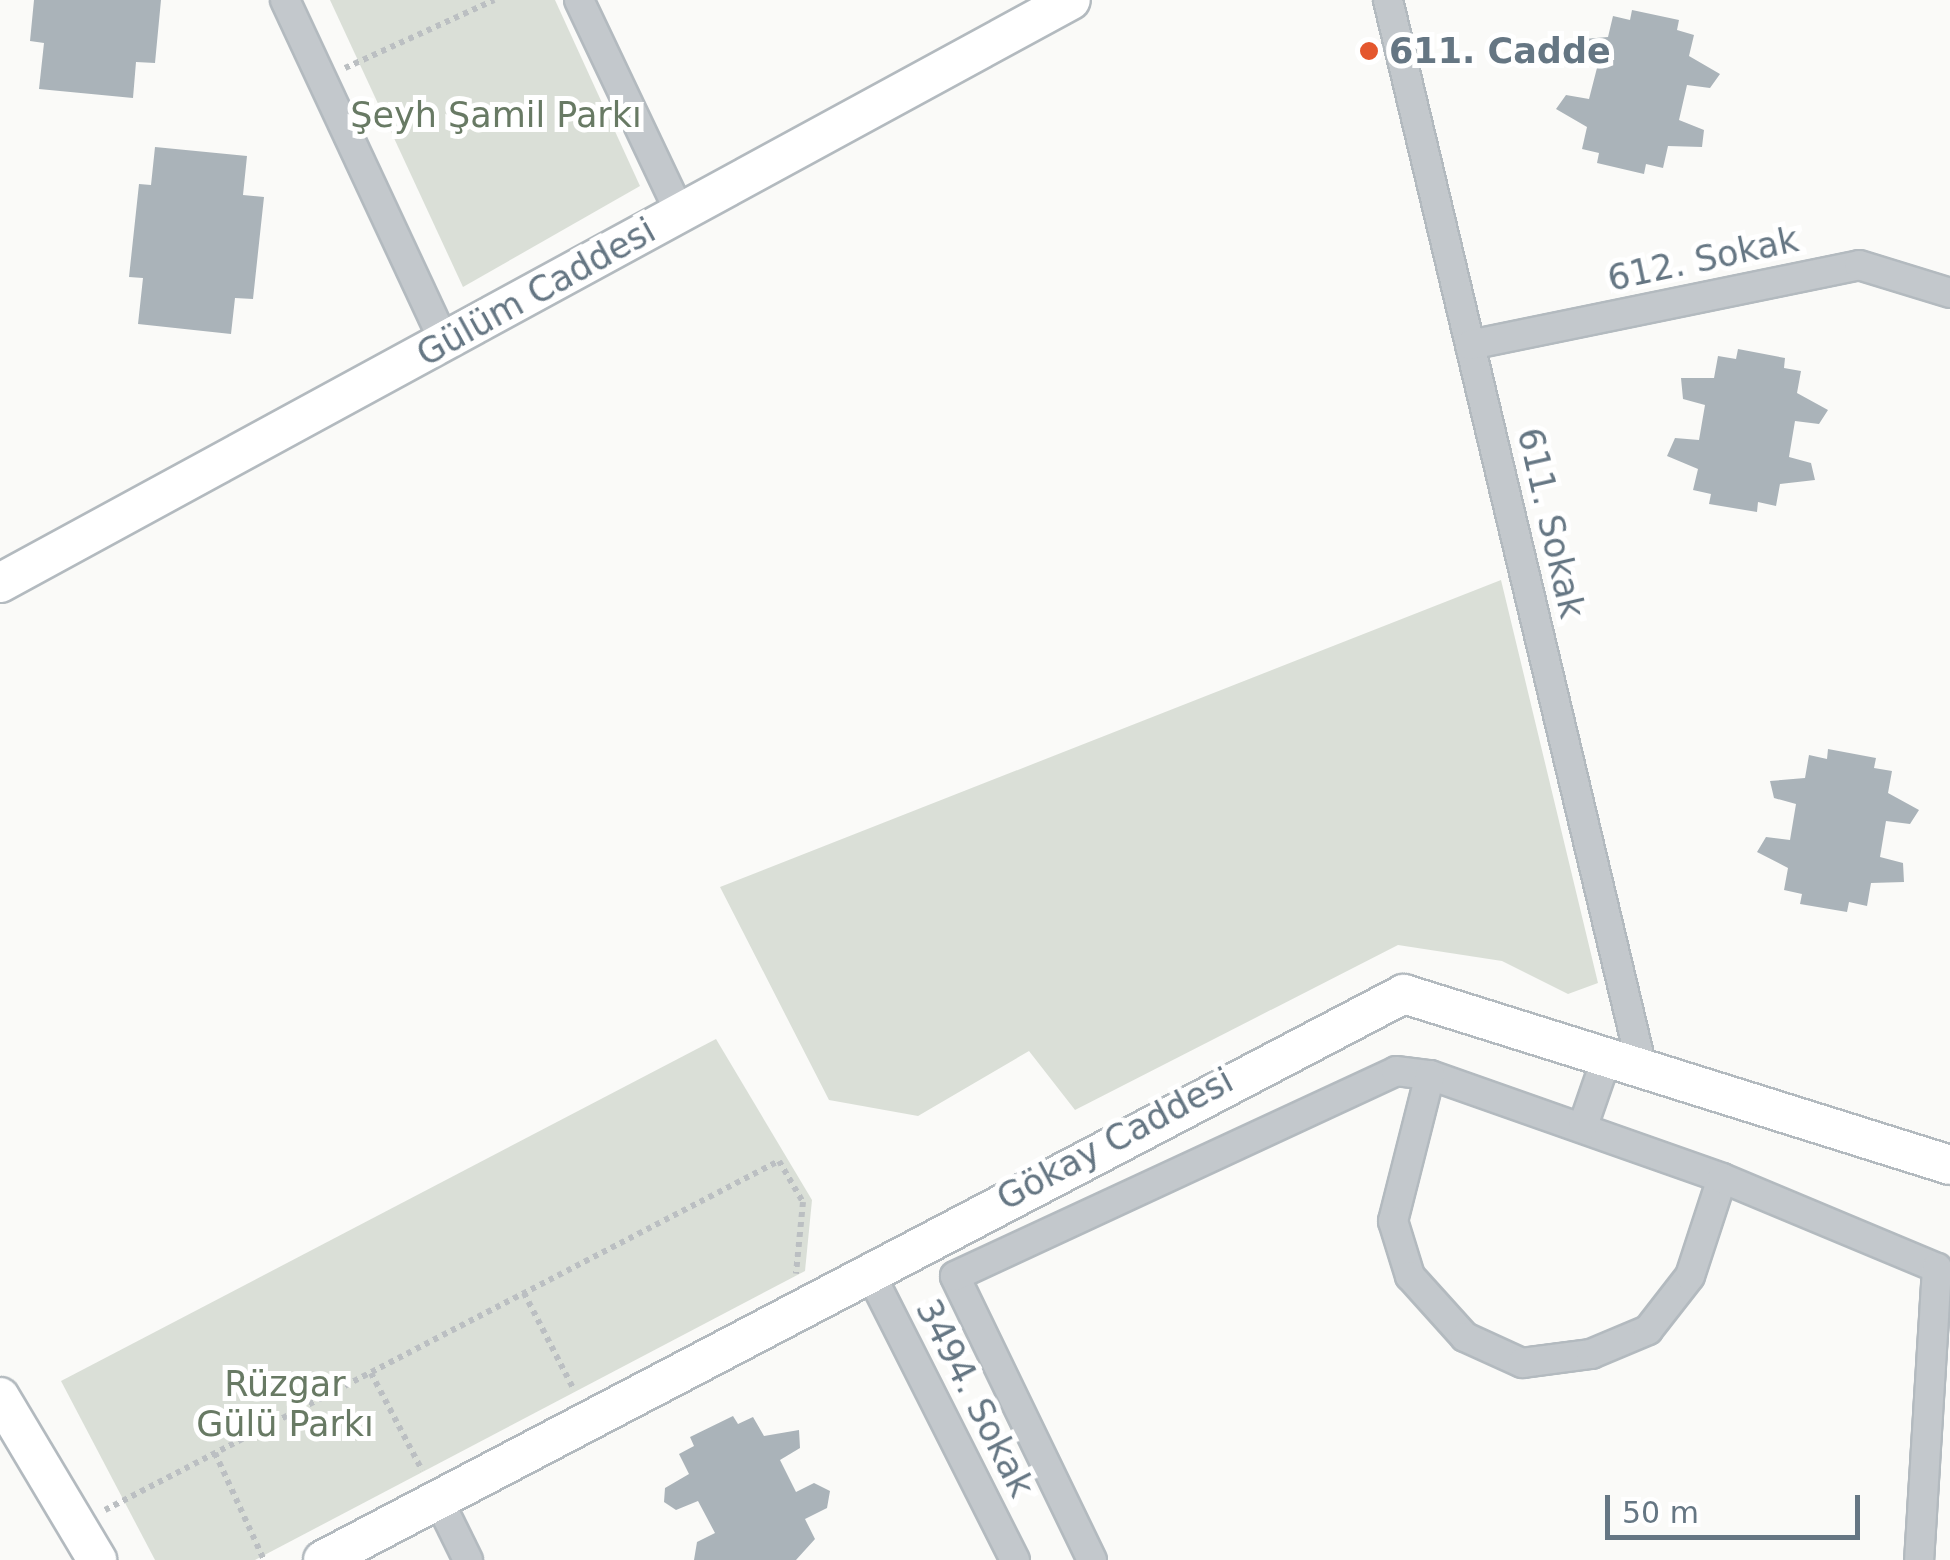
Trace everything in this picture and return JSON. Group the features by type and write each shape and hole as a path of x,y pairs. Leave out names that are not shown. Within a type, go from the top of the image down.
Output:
{"main road":[{"name":"Gülüm Caddesi","path":"0,583 1071,0"},
{"name":"Gökay Caddesi","path":"323,1560 793,1308 1404,994 1625,1059 1950,1165"},
{"path":"0,1397 97,1560"}],"street":[{"path":"285,0 444,341"},
{"path":"579,0 680,213"},
{"name":"611. Sokak","path":"1388,0 1470,345 1625,1059"},
{"name":"612. Sokak","path":"1470,345 1860,265 1950,293"},
{"path":"1583,1126 1625,1059"},
{"path":"1092,1560 955,1276 1396,1071 1430,1075 1583,1126 1722,1178 1938,1268 1919,1560"},
{"path":"1430,1075 1393,1221 1410,1276 1464,1336 1522,1363 1591,1354 1648,1330 1690,1276 1722,1178"},
{"name":"3494. Sokak","path":"868,1269 1015,1560"},
{"path":"436,1497 468,1560"}],"path":[{"path":"322,79 494,0"},
{"path":"78,1524 778,1161 803,1202 793,1308"},
{"path":"524,1293 588,1417"},
{"path":"370,1372 436,1497"},
{"path":"215,1453 264,1560"}],"green space":[{"name":"Şeyh Şamil Parkı","path":"330,0 555,0 640,186 463,287"},
{"path":"1501,580 1598,983 1568,994 1502,961 1398,945 1075,1110 1029,1051 918,1116 829,1100 720,887"},
{"name":"Rüzgar Gülü Parkı","path":"716,1039 812,1200 805,1271 255,1560 155,1560 61,1381"}],"building":[{"path":"34,0 161,0 155,63 136,62 133,98 39,89 44,43 30,41"},
{"path":"1632,10 1679,20 1677,30 1694,35 1689,56 1720,74 1710,88 1687,85 1679,120 1704,130 1702,147 1668,146 1663,168 1646,164 1644,174 1597,163 1599,153 1582,149 1587,127 1556,109 1566,95 1589,99 1598,64 1575,57 1572,40 1608,37 1613,16 1630,20"},
{"path":"155,147 247,156 243,195 264,197 253,299 235,298 231,334 138,324 143,278 129,277 139,184 151,185"},
{"path":"1738,349 1785,358 1784,368 1801,371 1797,393 1828,410 1819,424 1795,421 1789,457 1811,463 1815,480 1780,484 1776,506 1758,502 1757,512 1709,504 1711,494 1693,490 1698,469 1667,456 1675,438 1699,440 1705,405 1683,399 1681,378 1714,378 1718,356 1736,359"},
{"path":"1828,749 1876,758 1874,768 1892,771 1888,793 1919,810 1910,824 1886,821 1880,857 1903,863 1904,882 1871,883 1867,906 1849,902 1847,912 1800,904 1802,894 1784,890 1788,868 1757,852 1766,837 1790,840 1796,804 1774,798 1770,781 1805,778 1809,755 1827,759"},
{"path":"733,1416 738,1424 753,1417 764,1436 799,1430 800,1448 780,1460 796,1492 814,1483 830,1491 827,1508 805,1519 815,1539 796,1560 694,1560 697,1542 715,1533 698,1501 676,1510 664,1502 665,1488 689,1474 679,1454 694,1446 690,1437"}],"place":[{"name":"611. Cadde","path":"1369,51"}]}
